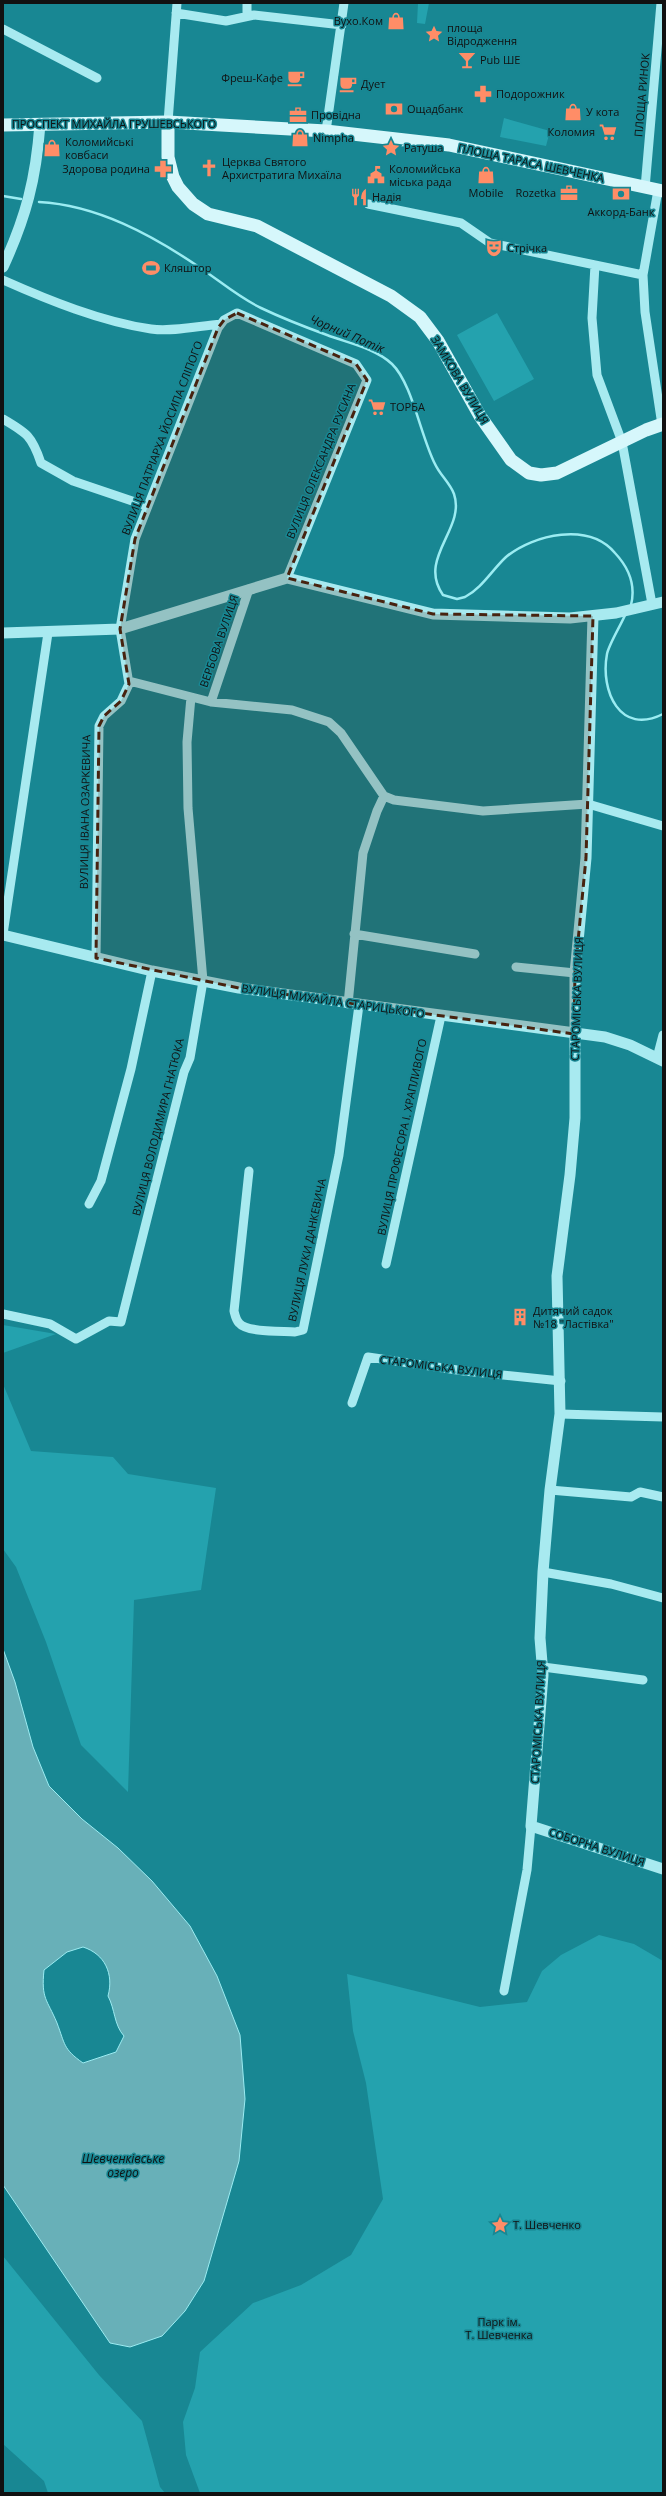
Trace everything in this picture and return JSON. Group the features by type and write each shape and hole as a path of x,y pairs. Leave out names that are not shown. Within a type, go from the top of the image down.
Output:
{"main road":[{"name":"ПРОСПЕКТ МИХАЙЛА ГРУШЕВСЬКОГО","path":"3,125 168,122 276,126 417,142"},
{"name":"ЗАМКОВА ВУЛИЦЯ","path":"168,122 168,156 173,177 182,193 192,204 208,214 257,226 391,296 420,317 438,342 480,416 496,440 511,460 529,472 541,475 557,473 622,442 663,425"},
{"name":"ПЛОЩА ТАРАСА ШЕВЧЕНКА","path":"417,142 449,145 655,190"}],"street":[{"path":"168,122 177,3"},
{"path":"247,3 247,16"},
{"path":"326,131 344,3"},
{"name":"ПЛОЩА РИНОК","path":"661,3 655,190 643,274 645,312 663,425"},
{"path":"176,13 226,20 254,15 342,24"},
{"path":"3,29 97,78"},
{"path":"3,267 27,209 36,170 40,124"},
{"path":"368,204 461,224 490,243 643,274"},
{"path":"3,633 48,633 120,629 288,578 433,614 570,618 616,613 657,603 622,442 597,375 592,318 595,265"},
{"path":"3,280 43,298 125,324 170,330 220,324"},
{"name":"ВУЛИЦЯ ОЛЕКСАНДРА РУСИНА","path":"220,324 226,318 237,313 356,364 367,380 288,578"},
{"name":"ВУЛИЦЯ ПАТРІАРХА ЙОСИПА СЛІПОГО","path":"120,629 134,544 146,506 182,424 220,324"},
{"path":"3,419 27,433 35,444 41,463 72,481 146,506"},
{"name":"ВЕРБОВА ВУЛИЦЯ","path":"211,702 249,589"},
{"name":"СТАРОМІСЬКА ВУЛИЦЯ","path":"504,1991 527,1870 542,1667 540,1638 543,1572 550,1490 560,1414 561,1381 557,1276 574,1133 574,1034 576,973 586,858 593,616"},
{"path":"120,629 129,681 211,702 292,710 329,722 347,741 384,796 404,802 477,811 588,804 663,826"},
{"path":"3,935 48,633"},
{"name":"ВУЛИЦЯ ІВАНА ОЗАРКЕВИЧА","path":"96,958 99,726 104,716 121,701 128,688 129,681"},
{"name":"ВУЛИЦЯ ВОЛОДИМИРА ГНАТЮКА","path":"3,1314 50,1324 76,1339 109,1321 121,1322 184,1072 190,1058 203,981 188,808 186,742 191,697"},
{"name":"ВУЛИЦЯ ЛУКИ ДАНКЕВИЧА","path":"249,1171 234,1311 236,1320 248,1329 296,1332 303,1330 339,1155 353,1004 354,934 363,853 376,811 384,796"},
{"path":"354,934 475,954"},
{"name":"ВУЛИЦЯ МИХАЙЛА СТАРИЦЬКОГО","path":"3,935 152,971 203,981 353,1004 612,1039 660,1059"},
{"path":"516,967 576,973"},
{"path":"90,1204 101,1181 131,1069 152,971"},
{"name":"ВУЛИЦЯ ПРОФЕСОРА І. ХРАПЛИВОГО","path":"386,1264 441,1016"},
{"path":"660,1059 663,1035"},
{"name":"СТАРОМІСЬКА ВУЛИЦЯ","path":"352,1403 368,1358 464,1371 561,1381"},
{"path":"560,1414 663,1417"},
{"path":"550,1490 631,1497 640,1492 663,1497"},
{"path":"543,1572 628,1587 663,1598"},
{"path":"542,1667 643,1680"},
{"name":"СОБОРНА ВУЛИЦЯ","path":"531,1826 663,1869"}],"highlighted area":[{"path":"237,313 356,364 367,380 287,578 433,614 593,616 586,858 575,973 574,1034 239,988 96,958 99,726 104,716 121,701 129,684 120,629 135,539 218,328 224,320"}],"green space":[{"path":"418,3 429,3 425,24 417,23"},
{"path":"504,118 550,131 546,146 500,137"},
{"path":"497,313 534,379 494,401 457,335"},
{"path":"3,1325 56,1334 3,1353"},
{"path":"3,1384 31,1451 113,1457 128,1474 216,1488 201,1590 134,1600 128,1792 81,1745 46,1642 16,1567 3,1549"},
{"name":"Парк ім. Т. Шевченка","path":"599,1935 634,1944 663,1961 663,2493 200,2493 186,2455 183,2422 195,2388 200,2352 253,2303 301,2285 351,2255 383,2199 366,2083 353,2031 347,1974 480,2007 527,2002 542,1971 561,1955"},
{"path":"3,2256 99,2375 142,2421 160,2487 165,2493 48,2493 44,2481 3,2444"}],"water":[{"name":"Шевченківське озеро","path":"3,1649 15,1682 33,1747 49,1786 82,1819 118,1848 152,1881 190,1926 217,1976 240,2035 245,2099 239,2161 204,2281 185,2311 162,2336 130,2347 110,2343 3,2185","holes":["83,1947 91,1950 102,1960 109,1973 110,1988 108,1996 116,2022 124,2036 116,2052 83,2063 68,2050 63,2041 44,1993 43,1980 44,1970 67,1952"]}],"waterway":[{"name":"Чорний Потік","path":"3,196 21,199"},
{"name":"Чорний Потік","path":"39,202 61,204 103,215 143,233 181,255 253,304 302,326 361,346 385,358 392,364 399,373 411,397 435,464 454,494 456,507 454,519 438,556 435,569 436,581 443,595 457,599 465,597 477,589 506,557 531,542 546,537 576,535 591,537 604,543 620,559 628,571 632,584 633,591 631,605"},
{"name":"Чорний Потік","path":"626,613 607,654 607,682 610,695 616,706 625,714 635,719 648,719 663,714"}],"place":[{"name":"Вухо.Ком","path":"396,21"},
{"name":"площа Відродження","path":"434,34"},
{"name":"Pub ШЕ","path":"467,60"},
{"name":"Фреш-Кафе","path":"296,78"},
{"name":"Дует","path":"348,84"},
{"name":"Подорожник","path":"483,94"},
{"name":"Ощадбанк","path":"394,109"},
{"name":"У кота","path":"573,112"},
{"name":"Провідна","path":"298,115"},
{"name":"Коломия","path":"608,132"},
{"name":"Nimpha","path":"300,138"},
{"name":"Коломийські ковбаси","path":"52,148"},
{"name":"Ратуша","path":"391,148"},
{"name":"Церква Святого Архистратига Михаїла","path":"209,168"},
{"name":"Здорова родина","path":"163,169"},
{"name":"Коломийська міська рада","path":"376,175"},
{"name":"Mobile","path":"486,175"},
{"name":"Rozetka","path":"569,193"},
{"name":"Аккорд-Банк","path":"621,194"},
{"name":"Надія","path":"359,197"},
{"name":"Стрічка","path":"494,248"},
{"name":"Кляштор","path":"151,268"},
{"name":"ТОРБА","path":"377,407"},
{"name":"Дитячий садок №18 \"Ластівка\"","path":"520,1317"},
{"name":"Т. Шевченко","path":"500,2225"}]}
